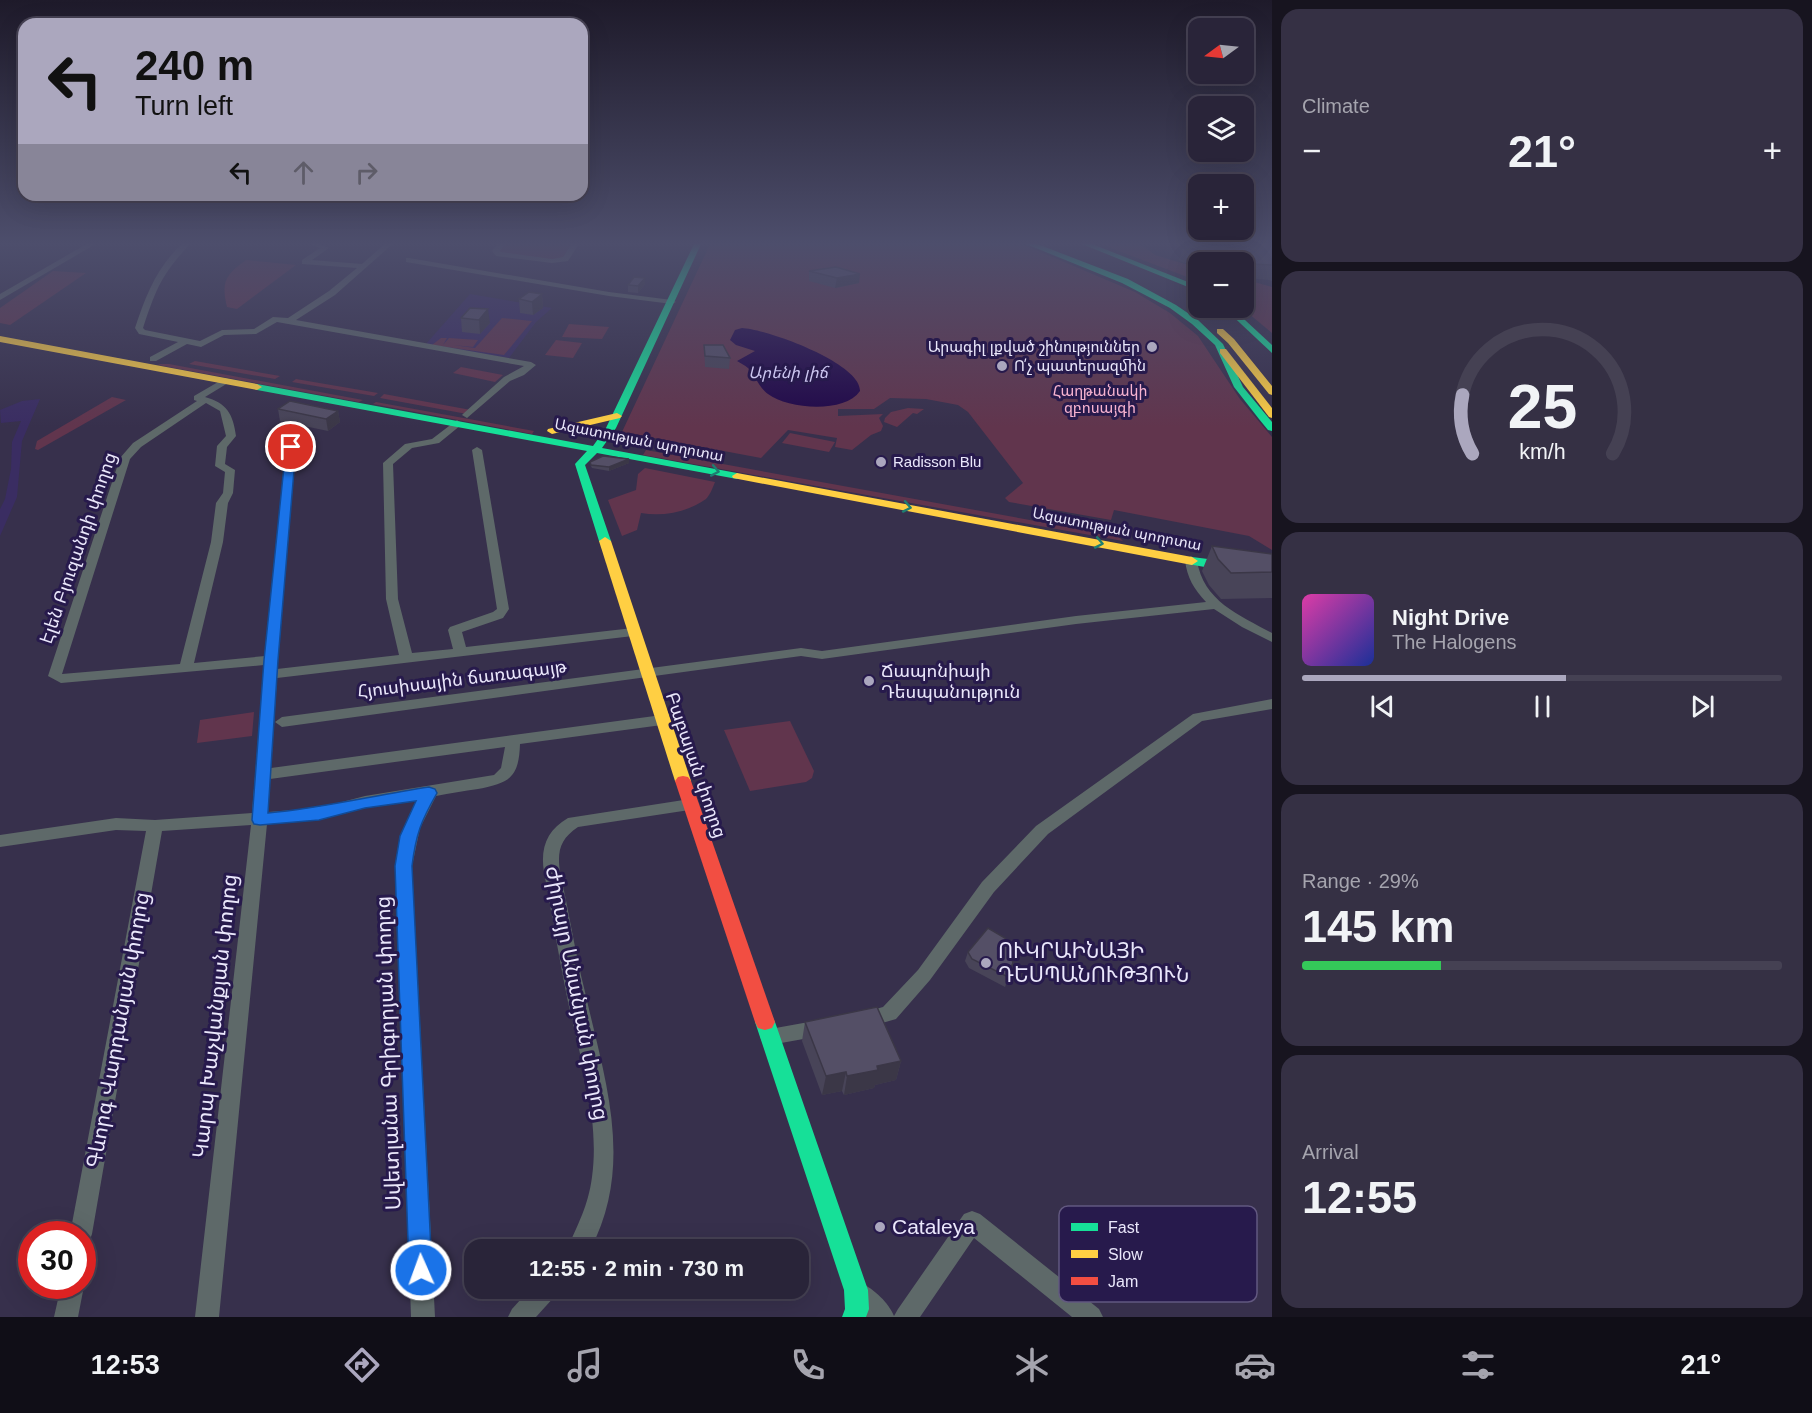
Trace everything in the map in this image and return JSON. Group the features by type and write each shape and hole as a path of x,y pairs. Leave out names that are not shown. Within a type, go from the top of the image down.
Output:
{"main road":[{"name":"Բաբայան փողոց","path":"671,303 617,416 600,444 580,464 690,805 856,1290 857,1309 854,1317"},
{"path":"1175,303 1215,340 1272,415"},
{"path":"1175,303 1231,341 1270,391"},
{"path":"1238,318 1272,350"},
{"name":"Ազատության պողոտա","path":"0,332 32,341 225,381 552,431 600,444 1191,560 1234,559 1272,573"},
{"name":"Ազատության պողոտա","path":"0,339 32,341 153,359 600,444 972,506"},
{"path":"1223,351 1230,371 1250,402 1272,428"},
{"path":"552,431 617,416"},
{"path":"1153,553 1210,561 1218,560 1220,557 1214,550"},
{"path":"1234,559 1272,561"}],"street":[{"path":"147,303 139,328 142,332 184,342 201,344 222,333 256,331 276,319 531,364 521,373 507,379 435,441 409,446 388,463 392,599 406,658"},
{"path":"289,321 316,303"},
{"path":"153,359 184,342"},
{"name":"Էլեն Բյուզանդի փողոց","path":"205,400 197,398 225,381"},
{"path":"205,400 221,406 229,416 231,436 222,446 220,466 230,470 228,493 222,503 217,542 186,667 271,667 406,658 633,632"},
{"name":"Էլեն Բյուզանդի փողոց","path":"186,667 61,679 55,675 56,665 125,458 137,445 205,400"},
{"name":"Կարպ Խաչվանքյան փողոց","path":"207,1317 260,820 266,720 291,447"},
{"path":"460,652 455,630 498,615 503,609 477,450"},
{"path":"1191,560 1191,567 1197,580 1214,605 1272,638"},
{"name":"Հյուսիսային ճառագայթ","path":"282,722 801,652 822,655 1076,620 1214,605"},
{"path":"770,1037 889,1014 924,975 988,887 1042,830 1198,717 1272,705"},
{"path":"262,775 662,720"},
{"path":"0,841 116,824 155,826 319,814 365,802 498,780 506,776 510,769 513,741"},
{"name":"Սվետլանա Գրիգորյան փողոց","path":"423,1317 404,866 408,836 417,811 429,793"},
{"name":"Ժիրայր Անանյան փողոց","path":"584,1239 597,1207 605,1164 604,1124 561,925 550,851 563,828 574,822 690,805"},
{"name":"Գևորգ Վարդանյան փողոց","path":"83,1221 155,826"},
{"path":"906,1317 972,1222 1059,1291"},
{"path":"856,1290 883,1317"},
{"path":"66,1317 69,1299"},
{"path":"520,1317 537,1299"},
{"path":"1072,1302 1091,1317"}],"shaded area":[{"path":"462,303 525,303 552,308 536,322 509,358 425,345"},
{"path":"40,399 22,441 17,497 0,536 0,509 5,499 11,469 12,442 21,421 1,423 0,410 22,401"}],"green space":[{"path":"7,303 41,303 10,325 0,323 0,308"},
{"path":"226,303 244,303 237,309 227,307"},
{"name":"Հաղթանակի զբոսայգի","path":"682,303 1154,303 1170,313 1198,336 1240,399 1272,437 1272,550 1249,536 1114,510 1111,520 1009,502 1005,498 1023,483 968,412 958,405 926,399 890,398 874,409 838,409 838,416 883,414 879,418 883,426 881,431 871,435 852,450 835,447 837,438 788,430 761,458 622,432"},
{"path":"1254,303 1272,303 1272,333 1254,318"},
{"path":"502,318 532,321 504,355 432,345 441,338 447,338 443,345 449,338 478,340 473,347 453,345 475,348"},
{"path":"569,324 609,327 602,339 562,337"},
{"path":"556,340 582,343 573,358 545,355"},
{"path":"195,361 280,376 275,379 189,364"},
{"path":"158,365 363,400 359,402"},
{"path":"461,367 503,375 495,382 453,373"},
{"path":"296,379 378,393 374,396 292,382"},
{"path":"384,394 471,410 467,414 380,398"},
{"path":"112,397 126,400 38,450 35,449 37,441"},
{"path":"376,402 534,431 532,434 373,404"},
{"path":"908,408 924,409 917,414 913,413 897,427 884,422 891,412"},
{"path":"790,433 835,442 829,452 782,443"},
{"path":"646,450 1118,536 1123,541 643,455"},
{"path":"645,468 715,482 706,499 691,507 675,512 641,513 637,530 622,536 608,500 636,490 638,474"},
{"path":"254,712 252,736 197,743 200,720"},
{"path":"790,721 814,771 812,778 806,782 750,791 724,730"}],"water":[{"name":"Արենի լիճ","path":"742,328 771,334 829,359 845,369 856,380 860,391 842,403 829,406 802,406 777,399 768,394 748,368 737,361 755,351 736,345 730,340 735,330"}],"building":[{"path":"470,308 488,309 479,320 461,318"},
{"path":"704,345 723,345 730,358 705,356"},
{"path":"290,401 338,411 326,419 278,409"},
{"path":"603,456 629,459 609,467 591,465 590,462"},
{"path":"1212,546 1272,554 1272,572 1231,573 1218,559"},
{"name":"ՈՒԿՐԱԻՆԱՅԻ ԴԵՍՊԱՆՈՒԹՅՈՒՆ","path":"988,928 1005,938 1013,963 1008,977 972,959 968,952"},
{"path":"877,1007 901,1061 877,1066 878,1070 847,1076 846,1072 826,1076 805,1022"}],"traffic: fast":[{"path":"605,541 580,464 596,449 611,428 670,303"},
{"path":"1169,303 1215,340 1239,387 1272,428"},
{"path":"1238,318 1272,350"},
{"path":"257,387 737,476"},
{"path":"1192,561 1272,571"},
{"path":"765,1022 856,1290 857,1309 854,1317"}],"traffic: slow":[{"path":"1220,331 1231,341 1272,392"},
{"path":"0,339 257,387"},
{"path":"1223,351 1272,415"},
{"path":"552,431 617,416"},
{"path":"737,476 1192,561"},
{"path":"605,541 683,781"}],"traffic: jam":[{"path":"683,781 765,1022"}],"place":[{"name":"Արագիլ լքված շինություններ","path":"1152,347"},
{"name":"Ո՛չ պատերազմին","path":"1002,366"},
{"name":"Radisson Blu","path":"881,462"},
{"name":"Ճապոնիայի Դեսպանություն","path":"869,681"},
{"name":"ՈՒԿՐԱԻՆԱՅԻ ԴԵՍՊԱՆՈՒԹՅՈՒՆ","path":"986,963"},
{"name":"Cataleya","path":"880,1227"}],"route":[{"path":"291,447 271,660 260,820 319,814 365,802 429,793 417,811 408,836 404,866 421,1270"}]}
